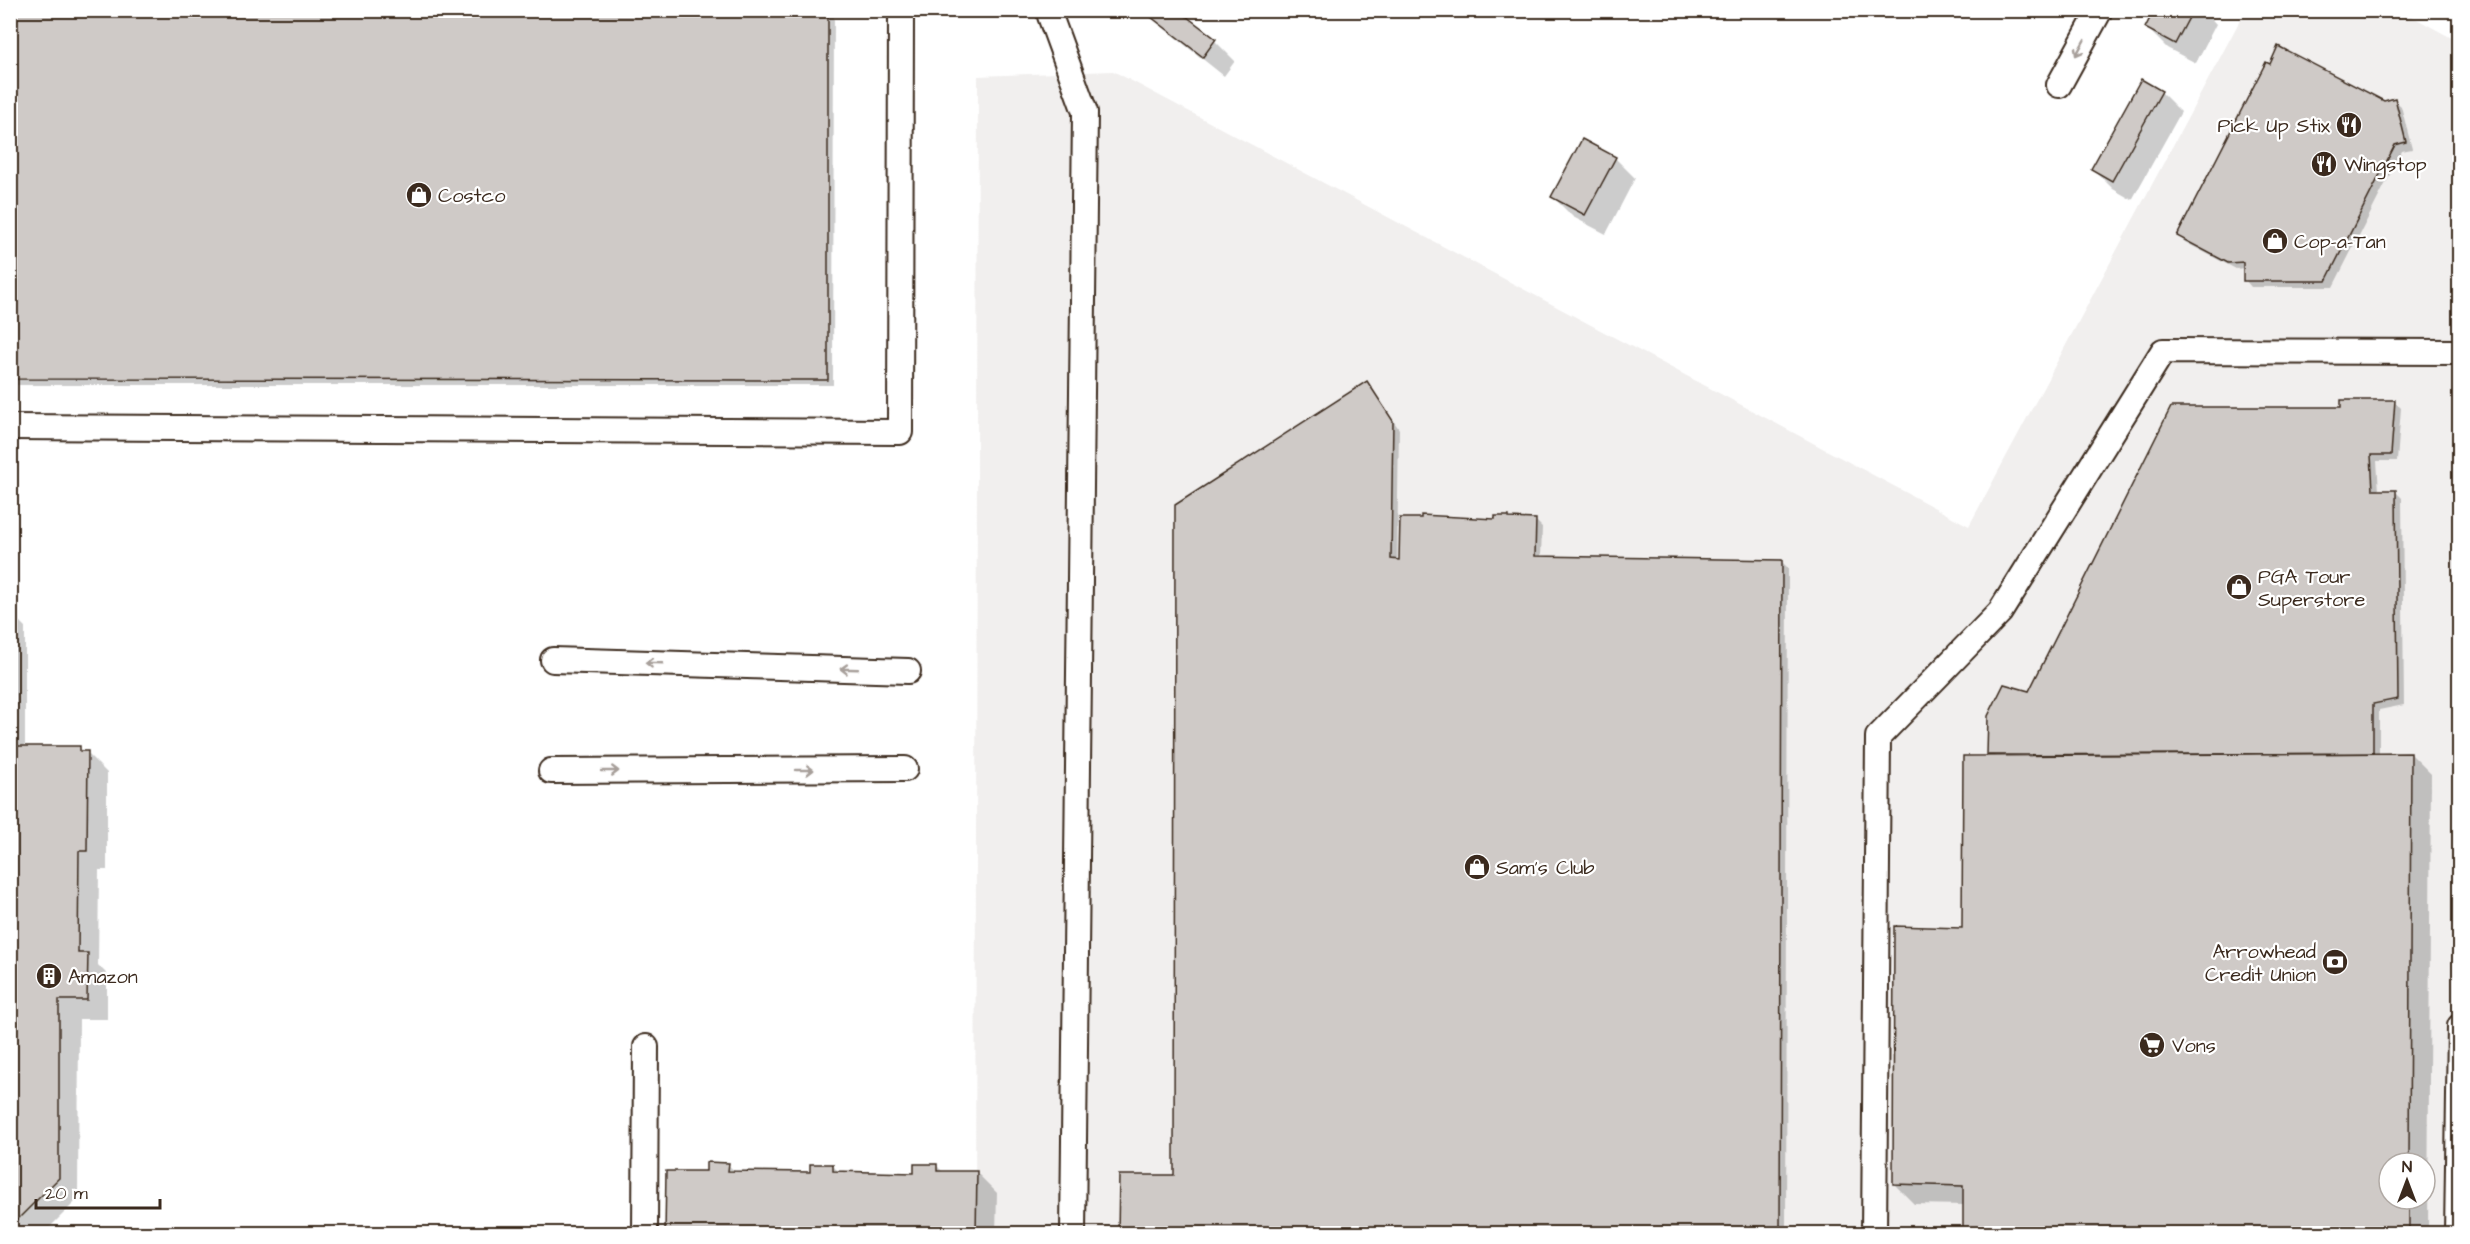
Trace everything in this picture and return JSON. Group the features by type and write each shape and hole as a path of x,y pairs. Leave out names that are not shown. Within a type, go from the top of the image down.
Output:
{"lane":[{"path":"10,427 900,432 901,10"},
{"path":"1050,10 1050,16 1085,112 1073,1233"},
{"path":"2059,85 2100,10"},
{"path":"1874,1233 1878,737 2000,612 2163,351 2460,352"},
{"path":"553,660 908,670"},
{"path":"551,771 905,769"},
{"path":"2457,1233 2460,1026"},
{"path":"645,1233 646,1047"}],"shaded area":[{"path":"2245,11 2402,11 2459,42 2459,1233 975,1234 978,76 1113,71 1969,526"}],"building":[{"name":"Costco","path":"10,10 828,10 828,380 10,379"},
{"path":"1142,10 1178,10 1216,39 1203,57"},
{"path":"2154,10 2193,10 2175,44 2145,28"},
{"path":"2278,46 2384,101 2395,98 2406,142 2395,145 2326,281 2243,281 2243,262 2228,263 2177,236 2266,62 2270,64"},
{"path":"2141,79 2162,91 2112,181 2091,169"},
{"path":"1582,139 1616,157 1585,215 1551,197"},
{"name":"Sam's Club","path":"1367,381 1393,421 1391,559 1399,560 1400,518 1421,518 1421,515 1495,519 1495,516 1509,516 1509,518 1536,519 1535,556 1782,560 1780,1234 1118,1234 1119,1175 1174,1175 1175,505"},
{"name":"PGA Tour Superstore","path":"2341,400 2395,400 2391,455 2371,455 2373,490 2396,490 2398,699 2373,704 2373,753 1987,755 1988,716 2004,684 2029,691 2171,407 2341,407"},
{"name":"Amazon","path":"10,746 80,746 80,751 88,751 87,851 79,851 78,953 88,953 87,1000 59,1000 59,1178 10,1227"},
{"name":"Vons","path":"2411,753 2409,1151 2377,1151 2377,1211 2409,1211 2409,1234 1963,1234 1963,1186 1893,1184 1894,926 1962,928 1963,756"},
{"path":"706,1162 729,1163 728,1171 810,1172 810,1164 833,1164 833,1171 914,1173 914,1164 937,1164 937,1171 977,1171 976,1234 665,1234 666,1171 706,1171"}],"place":[{"name":"Pick Up Stix","path":"2349,125"},
{"name":"Wingstop","path":"2324,164"},
{"name":"Costco","path":"419,195"},
{"name":"Cop-a-Tan","path":"2275,241"},
{"name":"PGA Tour Superstore","path":"2239,587"},
{"name":"Sam's Club","path":"1477,867"},
{"name":"Arrowhead Credit Union","path":"2335,962"},
{"name":"Amazon","path":"49,976"},
{"name":"Vons","path":"2152,1045"}]}
